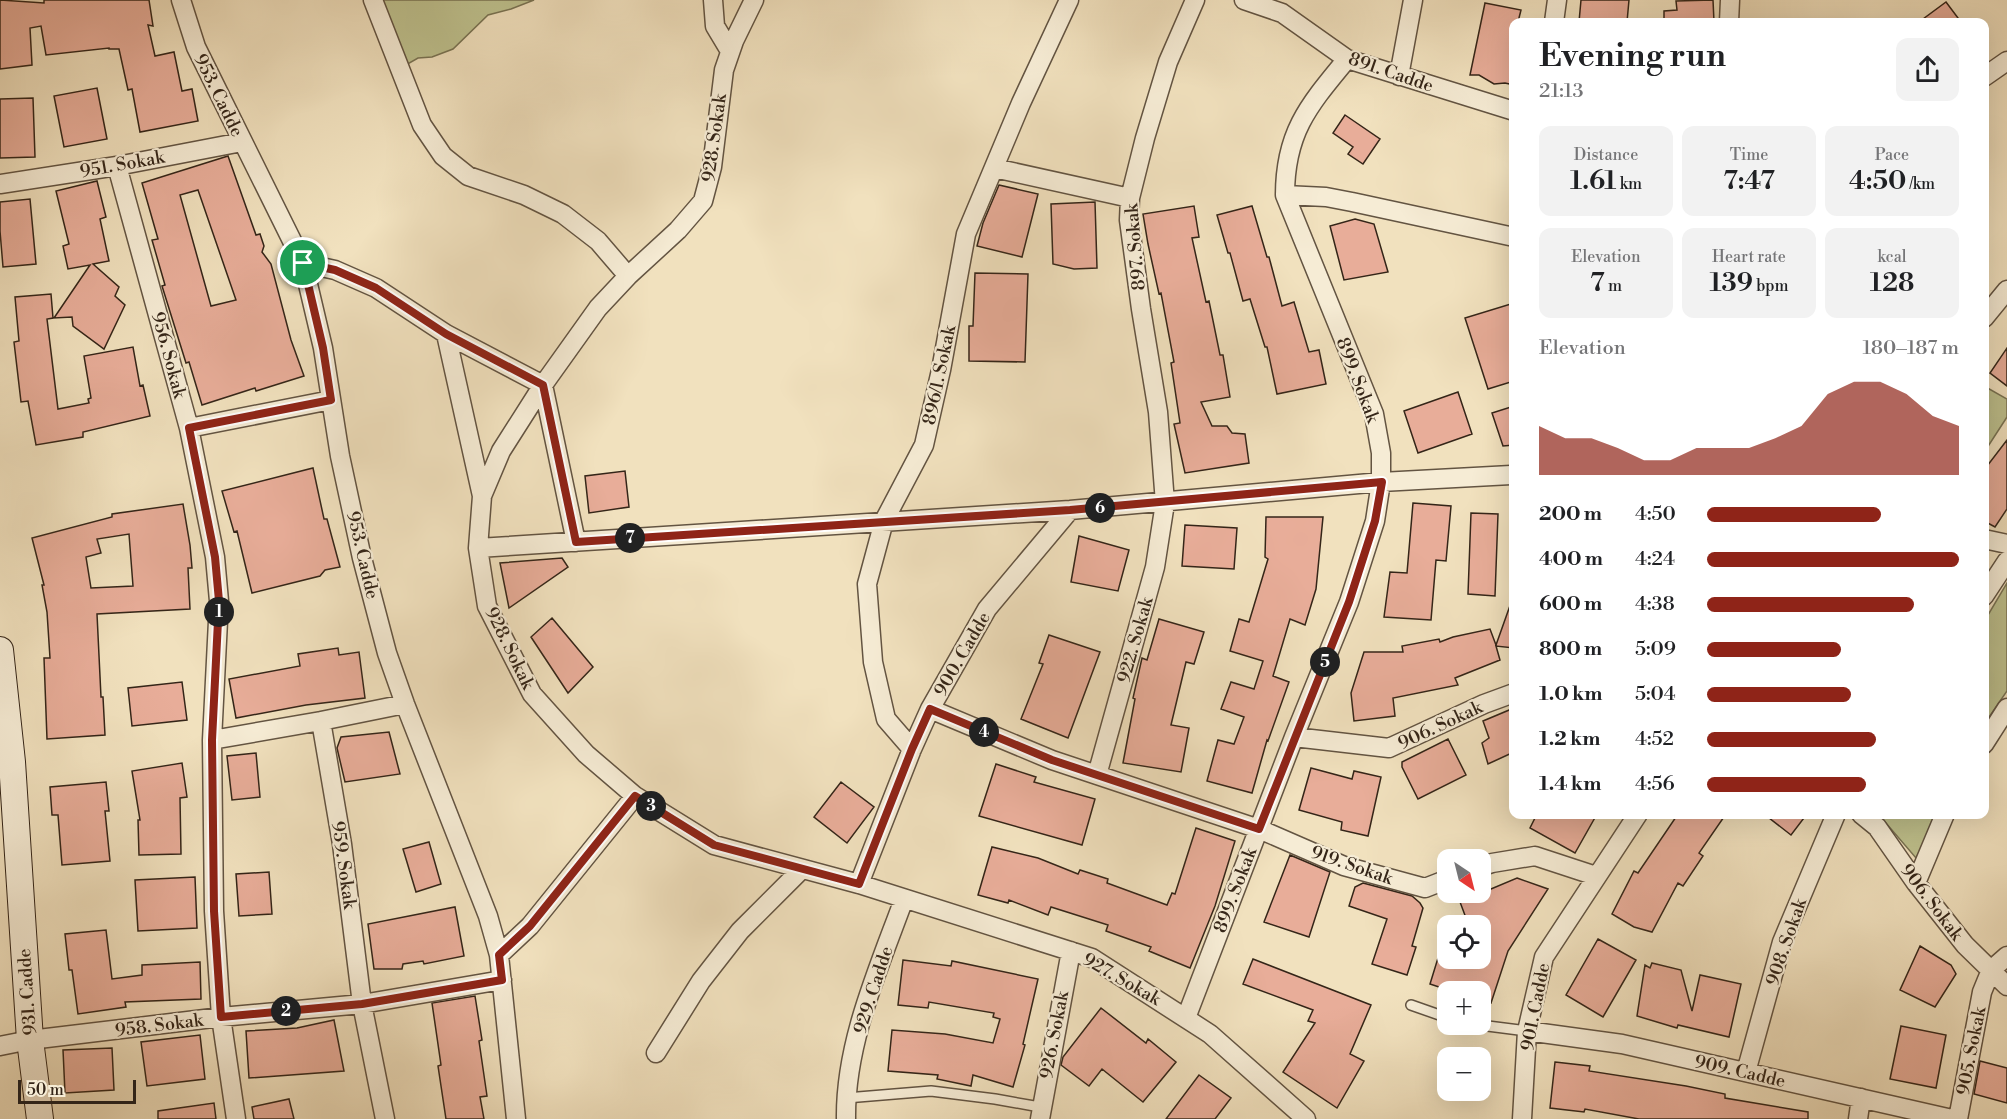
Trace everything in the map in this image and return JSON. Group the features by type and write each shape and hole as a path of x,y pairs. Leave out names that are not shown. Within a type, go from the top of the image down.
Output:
{"main road":[{"name":"931. Cadde","path":"0,650 12,762 30,1040 40,1119"}],"street":[{"name":"953. Cadde","path":"181,0 196,47 303,263 323,348 340,456 362,558 387,653 488,916 499,955 516,1119"},
{"path":"373,0 422,125 444,156 468,176 524,195 563,214 598,241 628,276"},
{"path":"713,0 715,26 730,51"},
{"name":"928. Sokak","path":"754,0 730,51 724,70 712,167 703,201 678,230 628,276 598,309 543,385 501,451 483,496 478,548 487,606 532,694 586,754 635,796 714,845 859,884 904,899"},
{"name":"896/1. Sokak","path":"912,749 886,719 873,663 867,584 884,521 924,445 941,370 966,234 1021,103 1069,0"},
{"name":"897. Sokak","path":"1165,503 1158,412 1129,220 1130,198 1168,62 1196,0"},
{"name":"891. Cadde","path":"1244,0 1282,13 1347,59 1509,109"},
{"path":"1399,76 1413,0"},
{"path":"1555,18 1557,0"},
{"path":"1729,18 1730,0"},
{"name":"899. Sokak","path":"1186,1018 1294,737 1349,602 1375,521 1382,482 1381,453 1374,414 1285,195 1285,175 1291,143 1310,104 1347,59"},
{"path":"1989,74 2007,61"},
{"name":"951. Sokak","path":"0,184 117,166 243,142"},
{"name":"956. Sokak","path":"117,166 189,428 215,557 219,601 212,740 214,911 221,1017 236,1119"},
{"path":"994,168 1130,198"},
{"path":"1285,195 1326,197 1509,236"},
{"path":"303,263 335,270 376,288 446,334 543,385 576,542"},
{"path":"1989,312 2007,290"},
{"path":"446,334 483,496"},
{"path":"189,428 331,400"},
{"path":"478,548 1070,510 1382,482 1509,475"},
{"name":"922. Sokak","path":"1097,775 1155,567 1165,503"},
{"name":"900. Cadde","path":"859,884 930,709 987,609 1070,510"},
{"path":"1989,540 2007,544"},
{"path":"1989,588 2007,561"},
{"name":"906. Sokak","path":"1294,737 1389,748 1509,695"},
{"path":"212,740 405,704"},
{"path":"1989,736 2007,708"},
{"name":"919. Sokak","path":"930,709 1052,760 1259,829 1344,866 1425,888 1437,883"},
{"name":"959. Sokak","path":"321,721 342,844 362,1004 385,1119"},
{"path":"499,955 530,926 635,796"},
{"name":"901. Cadde","path":"1522,1119 1527,1031 1544,957 1635,819"},
{"name":"908. Sokak","path":"1746,1072 1782,942 1834,819"},
{"name":"906. Sokak","path":"1867,819 1877,827 1916,883 1965,945 2007,986"},
{"path":"1916,883 1943,819"},
{"path":"1491,863 1535,855 1596,876"},
{"path":"656,1053 701,981 740,930 802,869"},
{"name":"927. Sokak","path":"904,899 1092,958 1210,1034 1306,1119"},
{"name":"929. Cadde","path":"846,1119 846,1098 861,1017 904,899"},
{"name":"926. Sokak","path":"1040,1113 1071,951"},
{"path":"1990,970 2007,956"},
{"name":"905. Sokak","path":"1958,1119 1982,992 1990,970"},
{"name":"958. Sokak","path":"0,1046 30,1040 221,1017 362,1004 502,980"},
{"name":"909. Cadde","path":"1527,1031 1622,1044 1952,1119"},
{"path":"1858,1119 1861,1098"}],"lane":[{"path":"1411,1005 1437,1014"},
{"path":"1491,1026 1527,1031"},
{"path":"846,1098 931,1091 995,1099 1040,1113"}],"green space":[{"path":"373,0 534,0 488,15 453,49 432,57 418,58 399,69"},
{"path":"1989,389 2007,399 2007,417 1989,445"},
{"path":"2007,583 2007,691 1989,717 1989,613"},
{"path":"1882,819 1933,819 1916,858"}],"building":[{"path":"0,0 44,3 44,0 149,0 153,26 148,25 155,56 174,52 182,91 192,89 198,121 140,132 132,89 128,90 119,49 109,48 46,55 41,26 30,28 32,65 0,69"},
{"path":"1581,0 1629,0 1627,18 1579,18"},
{"path":"1713,0 1714,18 1664,18 1664,11 1677,10 1676,1"},
{"path":"1946,2 1958,18 1924,18"},
{"path":"1485,3 1521,10 1519,18 1509,18 1509,84 1494,84 1479,75 1470,75"},
{"path":"97,88 107,139 64,147 54,96"},
{"path":"33,98 35,157 0,158 0,99"},
{"path":"1345,115 1380,139 1363,164 1348,154 1353,147 1333,133"},
{"path":"228,156 256,235 260,234 264,246 262,252 271,264 291,340 304,376 256,391 255,388 202,405 162,286 165,285 152,240 158,239 142,183","holes":["198,190 236,300 211,306 180,195"]},
{"path":"97,181 106,217 100,219 109,261 93,264 119,287 115,296 125,305 104,349 73,326 72,317 54,318 90,265 68,269 63,246 69,244 56,191"},
{"path":"999,185 1038,194 1022,257 977,246 983,223"},
{"path":"30,199 36,264 3,267 0,202"},
{"path":"1095,202 1097,268 1074,269 1053,264 1051,204"},
{"path":"1194,206 1199,237 1192,238 1206,302 1209,301 1220,355 1223,355 1230,397 1201,402 1212,426 1227,426 1232,433 1245,434 1249,463 1185,473 1174,424 1180,423 1171,363 1174,362 1143,214"},
{"path":"1252,206 1282,306 1294,302 1309,352 1319,350 1326,384 1277,394 1267,347 1265,347 1250,299 1243,301 1217,215"},
{"path":"1355,219 1374,224 1388,272 1344,280 1330,226"},
{"path":"975,273 1028,274 1025,362 969,361 969,326 973,326"},
{"path":"51,294 53,318 47,319 58,409 89,403 88,399 91,398 84,356 133,347 140,386 143,385 150,416 83,432 83,437 36,445 28,401 21,402 14,342 19,341 15,297"},
{"path":"1509,305 1509,383 1488,389 1465,318"},
{"path":"2007,348 2007,386 1990,373"},
{"path":"1458,392 1472,434 1418,453 1404,411"},
{"path":"1509,408 1509,445 1503,446 1492,413"},
{"path":"2007,440 2007,509 1995,527 1989,524 1989,463"},
{"path":"313,468 324,519 327,519 340,567 325,570 320,576 252,593 237,531 234,532 222,491"},
{"path":"625,471 629,507 589,513 585,476"},
{"path":"1413,503 1451,506 1446,561 1436,560 1431,620 1384,617 1390,572 1407,573"},
{"path":"183,504 192,568 188,568 190,609 97,614 105,735 47,739 44,658 50,658 47,612 42,585 44,585 32,538 112,517 112,514","holes":["129,534 133,586 91,588 86,557 101,553 97,539"]},
{"path":"1471,513 1498,514 1495,596 1468,594"},
{"path":"1266,517 1323,517 1316,589 1305,625 1290,619 1273,676 1289,682 1267,740 1252,793 1207,781 1218,740 1234,744 1244,717 1221,709 1231,682 1254,689 1263,661 1230,651 1239,619 1249,622 1268,559 1265,557"},
{"path":"1185,525 1237,528 1234,569 1182,566"},
{"path":"1079,536 1129,550 1118,591 1071,582"},
{"path":"562,558 568,567 509,608 500,563"},
{"path":"1509,608 1509,647 1496,646 1500,660 1455,678 1458,685 1393,698 1395,716 1354,721 1351,693 1364,652 1403,652 1402,646 1439,639 1440,642 1490,629 1496,645"},
{"path":"552,618 593,667 568,693 531,637"},
{"path":"1159,619 1204,632 1194,664 1186,662 1171,725 1189,728 1181,772 1123,763 1142,658 1147,660"},
{"path":"1049,635 1100,652 1068,738 1021,719 1043,664 1039,663"},
{"path":"338,648 339,655 359,652 365,698 306,705 236,718 229,679 300,666 298,654"},
{"path":"182,682 187,720 132,726 128,688"},
{"path":"1509,710 1509,754 1488,764 1482,743 1489,738 1483,721"},
{"path":"389,732 400,774 345,782 337,748 341,737"},
{"path":"1448,739 1466,775 1418,799 1402,767 1402,762"},
{"path":"256,753 260,797 232,800 227,756"},
{"path":"182,763 187,797 180,798 181,854 139,855 138,820 140,820 132,771"},
{"path":"996,764 1036,777 1034,782 1095,799 1082,845 979,816"},
{"path":"1311,768 1352,779 1354,771 1381,777 1368,836 1341,830 1342,822 1299,810"},
{"path":"106,782 109,811 105,811 110,861 62,865 58,815 52,815 50,787"},
{"path":"841,782 874,807 847,843 814,817"},
{"path":"1534,819 1594,819 1575,853 1530,828"},
{"path":"1675,819 1723,819 1699,853 1703,856 1683,886 1678,883 1652,932 1634,927 1612,914 1634,871 1638,873"},
{"path":"1770,819 1803,819 1791,835"},
{"path":"1196,828 1235,841 1215,906 1190,968 1149,951 1151,947 1106,931 1108,925 1051,907 1048,915 1009,900 1008,903 978,895 992,847 1038,858 1078,874 1080,870 1108,879 1107,883 1167,905 1172,893 1175,894"},
{"path":"429,842 441,884 416,892 403,849"},
{"path":"1290,855 1330,872 1309,937 1264,922"},
{"path":"269,872 272,914 239,916 236,874"},
{"path":"195,877 197,928 138,931 135,880"},
{"path":"1517,878 1548,889 1508,951 1491,1003 1491,981 1437,981 1437,986 1430,984 1437,961 1437,969 1491,969 1491,915 1465,915 1460,903 1491,903 1491,889"},
{"path":"1363,883 1412,896 1423,908 1412,946 1416,947 1407,975 1372,964 1387,919 1349,906 1355,887"},
{"path":"455,907 464,956 424,964 423,961 403,964 402,969 374,969 368,924"},
{"path":"106,930 112,979 142,975 142,965 200,962 201,999 125,1002 126,1007 78,1014 72,970 69,970 65,934"},
{"path":"1598,939 1636,960 1603,1017 1566,995"},
{"path":"1920,946 1951,965 1956,974 1935,1007 1900,990"},
{"path":"1253,959 1371,1005 1350,1054 1364,1061 1337,1108 1283,1072 1315,1023 1308,1021 1313,1010 1243,984"},
{"path":"903,960 951,966 952,961 1038,979 1023,1044 1025,1045 1013,1087 973,1075 971,1086 937,1079 938,1075 888,1071 892,1030 945,1034 993,1043 1000,1019 993,1017 994,1013 929,1002 928,1008 898,1005"},
{"path":"1652,963 1681,970 1692,1011 1700,975 1741,984 1729,1037 1678,1025 1677,1028 1637,1016 1645,965 1650,968"},
{"path":"475,996 487,1096 480,1097 484,1119 446,1119 432,1003"},
{"path":"1101,1008 1146,1043 1148,1039 1176,1062 1143,1102 1102,1069 1089,1086 1061,1065 1063,1057"},
{"path":"334,1020 344,1071 249,1078 246,1031 297,1028"},
{"path":"1901,1026 1946,1035 1936,1088 1890,1079"},
{"path":"200,1035 205,1079 147,1086 141,1042"},
{"path":"112,1048 114,1090 65,1093 63,1050"},
{"path":"1980,1061 2007,1068 2007,1103 1974,1094"},
{"path":"1555,1062 1590,1066 1589,1071 1686,1086 1725,1094 1725,1098 1808,1112 1808,1119 1639,1119 1585,1109 1584,1112 1550,1108"},
{"path":"1199,1075 1231,1098 1215,1119 1166,1119"},
{"path":"289,1099 294,1119 254,1119 252,1107"},
{"path":"214,1103 216,1119 158,1119 158,1111"}],"route":[{"path":"303,263 335,270 376,288 446,334 543,385 576,542 1165,503 1382,482 1375,521 1349,602 1259,829 1052,760 930,709 859,884 714,845 635,796 530,926 499,955 502,980 362,1004 221,1017 214,911 212,740 219,601 215,557 189,428 331,400 323,348 303,263"}]}
